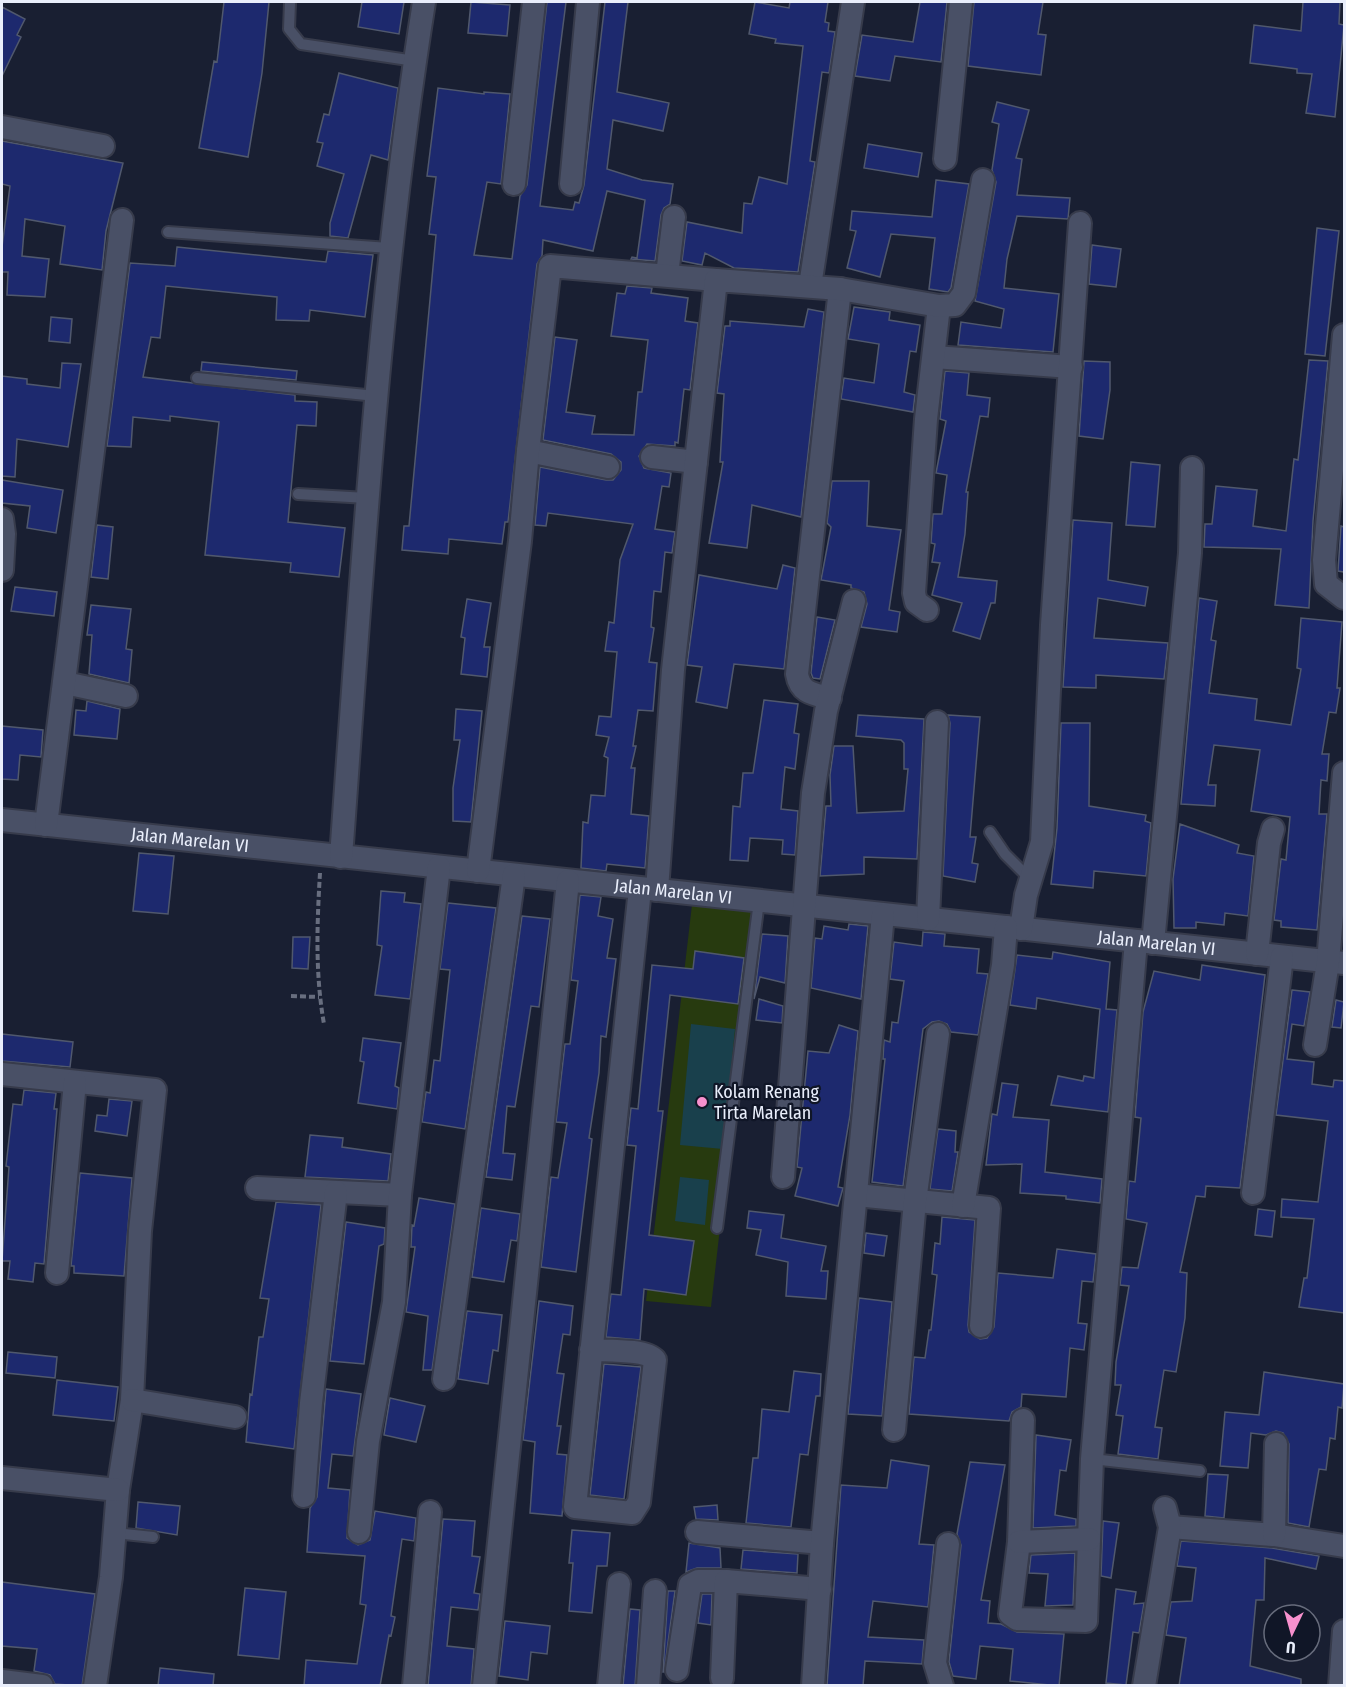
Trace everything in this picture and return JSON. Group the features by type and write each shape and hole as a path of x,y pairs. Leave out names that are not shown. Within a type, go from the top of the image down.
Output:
{"street":[{"path":"331,856 367,498 389,248 424,2"},
{"path":"514,183 534,2"},
{"path":"571,184 588,2"},
{"path":"810,286 853,2"},
{"path":"945,159 961,2"},
{"path":"2,127 103,146"},
{"path":"478,871 520,541 528,451 550,266 810,286 939,306 955,305 964,293 983,180"},
{"path":"667,275 674,217"},
{"path":"46,825 122,220"},
{"path":"963,1206 1003,964 1042,842 1052,625 1080,223"},
{"path":"591,1350 640,1353 655,1360 639,1502 632,1513 575,1507 591,1350 649,890 716,280"},
{"path":"830,698 807,692 802,687 797,674 840,289"},
{"path":"927,610 916,602 914,593 926,419 939,306"},
{"path":"1344,335 1324,560 1326,584 1344,598"},
{"path":"934,357 1071,367"},
{"path":"528,451 608,467"},
{"path":"652,457 696,462"},
{"path":"1023,1420 1019,1542 1009,1608 1014,1618 1086,1621 1092,1459 1144,942 1190,553 1192,468"},
{"path":"2,519 4,534 2,570"},
{"path":"783,1177 813,793 830,698 854,601"},
{"path":"65,683 126,696"},
{"path":"928,919 937,722"},
{"path":"1315,1045 1336,963 1344,773"},
{"name":"Jalan Marelan VI","path":"2,820 1336,963"},
{"path":"1257,954 1269,843 1273,829"},
{"path":"359,1532 368,1441 394,1302 400,1195 439,867"},
{"path":"444,1379 514,875"},
{"path":"484,1686 568,881"},
{"path":"813,1686 822,1543 883,915"},
{"path":"1253,1193 1282,957"},
{"path":"894,1430 915,1201 938,1034"},
{"path":"2,1074 155,1090 140,1231 132,1400 118,1490 115,1533 94,1686"},
{"path":"57,1273 75,1082"},
{"path":"257,1188 400,1195"},
{"path":"304,1496 311,1403 336,1192"},
{"path":"856,1195 989,1208 981,1326"},
{"path":"132,1400 235,1417"},
{"path":"1274,1535 1276,1444"},
{"path":"2,1478 118,1490"},
{"path":"414,1686 429,1512"},
{"path":"1144,1686 1168,1517 1344,1546"},
{"path":"697,1532 822,1543"},
{"path":"1019,1542 1089,1539"},
{"path":"942,1686 935,1663 948,1544"},
{"path":"677,1670 690,1585 698,1581 726,1581 820,1589"},
{"path":"722,1678 726,1581"},
{"path":"609,1686 619,1584"},
{"path":"648,1686 655,1591"},
{"path":"1340,1686 1344,1631"},
{"path":"2,1681 42,1686"}],"lane":[{"path":"290,2 289,29 301,44 415,61"},
{"path":"168,232 389,248"},
{"path":"197,378 375,396"},
{"path":"298,494 367,498"},
{"path":"990,831 1005,854 1030,879"},
{"path":"717,1228 759,901"},
{"path":"1092,1459 1200,1471"},
{"path":"115,1533 153,1537"}],"path":[{"path":"324,1024 319,997 317,927 331,856"},
{"path":"291,996 319,997"}],"green space":[{"name":"Kolam Renang Tirta Marelan","path":"693,896 757,902 711,1307 646,1301"}],"water":[{"path":"691,1024 735,1029 723,1149 680,1145"},
{"path":"680,1177 709,1180 705,1225 675,1221"}],"building":[{"path":"224,2 269,2 262,73 248,157 199,148 214,61 217,62"},
{"path":"362,2 404,2 399,34 358,27"},
{"path":"471,2 510,5 507,36 468,33"},
{"path":"547,2 566,2 540,206 573,210 575,202 579,203 584,185 605,2 628,2 617,92 669,103 663,131 613,120 607,169 642,180 673,184 670,204 664,208 661,215 655,261 631,259 632,257 637,258 645,200 607,191 593,251 543,240 542,256 537,264 508,522 505,522 502,544 449,539 448,554 402,550 404,526 409,526 436,235 429,234 436,177 427,176 438,88 484,94 484,92 510,94 501,184 487,182 474,255 512,259 520,196 527,185"},
{"path":"755,2 789,8 790,2 828,2 825,22 829,23 828,31 835,32 829,73 822,72 810,161 815,162 798,272 734,268 705,253 702,265 682,261 687,222 742,233 744,203 752,204 759,177 787,184 803,46 775,43 776,39 749,34"},
{"path":"920,2 947,2 941,62 895,56 890,81 855,76 862,35 913,42"},
{"path":"974,2 1043,2 1038,34 1046,35 1041,75 968,66"},
{"path":"1303,2 1340,2 1339,24 1344,25 1335,117 1306,113 1312,74 1297,73 1297,69 1250,63 1254,25 1301,31"},
{"path":"2,7 25,19 17,35 21,37 2,76"},
{"path":"339,73 398,88 388,160 371,155 348,238 330,236 330,223 344,174 317,166 323,143 317,142 324,114 329,115"},
{"path":"997,102 1029,110 1016,158 1022,159 1017,195 1070,198 1068,219 1017,216 1007,259 1004,288 1059,294 1053,352 958,345 961,322 1001,328 1004,309 975,301 996,182 992,170 999,124 992,122"},
{"path":"2,141 123,163 106,231 102,270 60,264 65,226 25,219 22,256 49,259 45,297 7,295 8,272 2,272 2,247 10,186 2,184"},
{"path":"868,144 922,153 918,177 864,168"},
{"path":"936,180 969,184 951,288 948,292 929,289 935,238 891,234 880,277 847,268 856,231 850,230 852,211 932,217"},
{"path":"1317,228 1339,231 1325,356 1305,354"},
{"path":"1092,245 1121,249 1116,287 1089,284"},
{"path":"177,247 326,262 328,251 373,255 365,317 310,310 309,321 276,320 277,297 166,286 160,338 151,337 143,377 295,395 295,401 317,402 316,426 297,425 288,522 345,528 339,577 290,572 291,563 205,555 219,422 170,416 170,421 133,417 131,447 107,446 130,263 175,266"},
{"path":"627,286 652,288 651,293 688,298 685,321 698,323 690,390 684,389 678,443 675,442 675,446 647,444 639,456 644,468 671,473 669,487 662,486 655,529 675,532 672,553 665,552 661,592 654,591 651,627 654,628 649,662 657,663 653,711 638,710 633,746 636,746 631,768 635,768 631,814 649,816 645,868 607,864 606,871 581,868 583,822 588,823 591,795 605,796 608,758 604,756 609,737 596,735 599,716 611,717 617,652 605,651 609,622 614,623 620,560 633,524 548,513 546,526 535,525 540,467 606,480 613,480 621,470 621,462 611,454 543,440 555,337 577,340 566,412 595,416 592,434 634,435 638,392 642,392 648,340 611,336 617,293 625,294"},
{"path":"854,307 890,312 889,320 920,325 916,352 910,351 904,392 915,395 913,412 841,399 844,378 874,383 879,344 848,339"},
{"path":"808,309 824,312 801,517 752,505 747,548 709,543 723,462 720,462 724,394 717,393 725,326 730,326 730,321 804,327"},
{"path":"51,317 72,319 70,343 49,341"},
{"path":"1309,360 1328,361 1313,521 1309,608 1275,605 1281,549 1204,547 1205,524 1212,524 1216,486 1257,490 1253,526 1286,531 1294,459 1298,460"},
{"path":"1084,361 1110,362 1110,390 1103,439 1079,436"},
{"path":"202,362 297,371 296,380 201,371"},
{"path":"62,363 81,364 68,447 17,439 15,477 2,476 2,376 27,379 27,384 60,388"},
{"path":"945,371 969,373 967,395 990,398 988,417 980,416 966,492 968,492 965,534 958,577 997,581 995,603 991,603 980,639 953,631 962,603 932,595 940,563 932,562 935,544 931,543 933,514 942,514 947,475 936,473 946,421 940,419"},
{"path":"1131,462 1160,465 1155,527 1126,525"},
{"path":"2,480 63,490 56,533 27,528 30,506 2,503"},
{"path":"832,481 869,481 867,526 901,530 889,610 900,612 897,632 861,627 867,604 864,592 851,588 851,585 821,580 831,527 827,523"},
{"path":"1073,520 1112,523 1108,580 1148,587 1145,606 1098,598 1094,638 1168,643 1164,679 1096,675 1096,688 1063,687"},
{"path":"97,525 113,527 108,579 91,577"},
{"path":"1341,526 1344,527 1344,572 1338,571"},
{"path":"783,565 795,568 784,669 734,664 727,708 696,702 702,667 687,665 699,575 777,589"},
{"path":"15,587 57,592 54,616 11,611"},
{"path":"1199,598 1217,601 1211,640 1216,641 1209,693 1257,699 1255,720 1291,725 1301,669 1297,668 1301,618 1342,622 1337,688 1340,688 1336,713 1329,712 1322,754 1329,754 1327,781 1321,780 1319,814 1327,814 1317,930 1281,927 1281,921 1274,920 1281,859 1286,860 1290,817 1251,811 1260,750 1214,745 1208,785 1216,785 1215,806 1181,804"},
{"path":"467,599 491,603 484,647 490,647 487,677 461,674 465,638 461,637"},
{"path":"91,605 131,609 126,649 132,650 129,683 89,674 92,635 87,635"},
{"path":"817,617 835,620 820,679 813,678 811,673"},
{"path":"764,700 798,704 794,733 799,734 795,769 785,767 781,809 798,811 795,855 782,854 783,840 750,838 748,861 730,860 733,806 740,807 743,773 753,773"},
{"path":"87,701 120,709 117,739 74,735 76,710 86,711"},
{"path":"456,709 482,711 471,822 453,821 453,788 460,740 454,740"},
{"path":"858,715 924,719 917,859 864,857 864,874 820,876 826,806 831,806 830,775 834,746 853,746 857,813 904,811 908,769 904,769 904,743 901,740 856,736"},
{"path":"948,715 980,717 970,837 976,837 972,863 978,864 975,882 943,876 950,723"},
{"path":"1061,723 1090,723 1089,806 1146,815 1145,821 1151,823 1146,876 1094,871 1093,888 1051,884 1057,828"},
{"path":"2,726 43,730 41,757 20,755 18,780 2,779"},
{"path":"1180,824 1239,845 1237,853 1254,856 1248,916 1225,913 1224,925 1196,922 1196,928 1174,928 1173,879"},
{"path":"139,853 174,856 168,914 133,911"},
{"path":"381,891 405,893 404,902 421,904 410,999 375,995 382,946 377,945"},
{"path":"580,895 601,897 598,916 613,919 607,958 616,959 606,1037 601,1036 599,1073 589,1138 592,1139 576,1272 541,1267 551,1177 558,1178 567,1123 556,1122 565,1044 570,1044 578,981 571,980"},
{"path":"448,903 496,908 465,1129 422,1122 426,1092 430,1093 434,1060 440,1061 450,970 440,969"},
{"path":"522,916 550,919 539,1007 531,1006 515,1107 507,1106 503,1153 515,1154 512,1180 486,1177"},
{"path":"849,924 868,926 861,999 811,988 815,938 822,939 824,926 848,930"},
{"path":"923,932 945,934 944,946 979,949 977,973 988,974 978,1035 951,1032 947,1024 939,1021 932,1022 923,1029 903,1186 872,1182 885,1059 883,1059 884,1040 890,1042 892,1022 898,1023 904,981 890,979 894,942 922,946"},
{"path":"762,934 788,936 785,983 760,977 754,999"},
{"path":"293,937 310,937 308,969 292,968"},
{"path":"695,951 744,958 738,1004 670,995 658,1111 663,1111 649,1235 694,1241 686,1295 644,1289 640,1340 606,1337 611,1294 621,1295 636,1146 627,1145 631,1108 638,1109 652,965 693,969"},
{"path":"1053,952 1110,962 1106,1009 1117,1010 1108,1112 1051,1105 1058,1076 1083,1081 1084,1076 1094,1078 1100,1009 1037,998 1036,1009 1010,1005 1017,955 1052,959"},
{"path":"1202,965 1265,975 1240,1188 1206,1186 1205,1197 1196,1196 1180,1272 1187,1273 1185,1318 1176,1372 1164,1370 1155,1427 1162,1428 1158,1459 1118,1454 1123,1416 1116,1415 1121,1385 1115,1385 1116,1362 1129,1286 1120,1285 1122,1267 1138,1268 1147,1223 1126,1219 1129,1181 1135,1182 1141,1118 1135,1117 1143,1012 1154,971 1200,980"},
{"path":"1292,990 1310,992 1304,1026 1292,1024 1287,1059 1314,1062 1312,1084 1333,1087 1334,1080 1344,1081 1344,1313 1299,1307 1304,1278 1307,1278 1314,1219 1281,1217 1282,1199 1318,1202 1328,1121 1276,1115"},
{"path":"759,999 783,1006 782,1023 756,1020"},
{"path":"1336,1000 1344,1002 1341,1028 1332,1027"},
{"path":"839,1025 858,1031 850,1115 838,1187 843,1188 838,1206 795,1196 802,1168 797,1167 808,1051 829,1053"},
{"path":"2,1034 73,1042 70,1067 2,1061"},
{"path":"363,1038 401,1043 395,1086 399,1088 397,1109 358,1103 364,1062 360,1061"},
{"path":"1002,1083 1018,1085 1013,1117 1049,1120 1045,1172 1102,1179 1100,1203 1066,1199 1066,1196 1020,1193 1022,1164 986,1165 992,1114 997,1115"},
{"path":"24,1090 56,1093 54,1109 57,1109 44,1264 35,1263 33,1282 8,1279 10,1261 2,1261 9,1167 6,1166 13,1104 22,1105"},
{"path":"109,1099 132,1101 127,1136 95,1131 97,1115 107,1116"},
{"path":"938,1129 956,1131 955,1152 958,1152 952,1191 930,1189"},
{"path":"310,1135 343,1138 342,1147 391,1154 388,1181 305,1177"},
{"path":"80,1173 132,1178 124,1276 74,1273 74,1266 71,1266"},
{"path":"419,1198 455,1204 432,1370 423,1370 428,1316 406,1312 415,1247 411,1247 412,1225 414,1226"},
{"path":"276,1202 321,1205 294,1449 246,1442 250,1394 252,1395 259,1337 263,1337 269,1299 260,1298"},
{"path":"481,1208 520,1214 517,1241 511,1240 504,1282 472,1277"},
{"path":"1258,1209 1275,1211 1272,1237 1255,1235"},
{"path":"749,1211 784,1215 781,1238 826,1246 821,1271 828,1271 826,1299 786,1296 788,1262 756,1255 761,1230 747,1228"},
{"path":"942,1217 975,1220 968,1325 969,1332 980,1339 987,1338 994,1327 998,1273 1053,1278 1057,1249 1096,1254 1093,1282 1082,1281 1078,1323 1087,1324 1084,1350 1070,1348 1066,1397 1022,1394 1021,1407 1012,1412 1009,1421 909,1414 914,1357 925,1358 929,1330 931,1330 937,1275 932,1274 935,1243 940,1244"},
{"path":"346,1222 385,1228 384,1244 379,1246 364,1364 330,1361"},
{"path":"866,1233 887,1236 884,1256 864,1253"},
{"path":"859,1298 892,1302 882,1416 848,1414"},
{"path":"539,1301 573,1306 570,1335 563,1334 557,1373 564,1374 557,1426 561,1426 557,1454 567,1455 562,1516 530,1513 535,1442 523,1440"},
{"path":"467,1311 502,1315 498,1351 493,1350 488,1384 458,1379"},
{"path":"8,1352 57,1357 55,1378 6,1373"},
{"path":"604,1364 641,1367 624,1499 590,1495"},
{"path":"794,1371 821,1374 820,1396 816,1396 808,1455 800,1454 791,1527 746,1523 753,1458 758,1458 762,1409 789,1412"},
{"path":"1264,1372 1344,1384 1342,1408 1338,1407 1335,1439 1330,1438 1326,1470 1319,1469 1309,1527 1288,1523 1289,1444 1283,1433 1276,1431 1266,1435 1251,1433 1248,1468 1220,1466 1225,1412 1259,1415"},
{"path":"57,1380 118,1387 114,1421 53,1415"},
{"path":"326,1389 361,1394 353,1456 332,1454 328,1488 350,1490 347,1538 358,1545 370,1540 375,1511 416,1518 414,1541 402,1539 391,1616 395,1617 391,1636 389,1635 380,1686 304,1686 306,1660 357,1664 366,1605 360,1604 365,1556 307,1552 310,1508 317,1497"},
{"path":"390,1398 425,1406 416,1442 384,1435"},
{"path":"1036,1435 1071,1440 1066,1471 1060,1470 1055,1515 1076,1519 1076,1526 1033,1528"},
{"path":"891,1460 929,1466 919,1544 934,1545 928,1607 873,1601 868,1637 924,1640 922,1664 865,1661 863,1686 827,1686 841,1485 887,1488"},
{"path":"970,1462 1005,1465 981,1600 990,1601 988,1623 1001,1624 1017,1632 1064,1634 1059,1686 1010,1681 1013,1649 980,1646 976,1679 953,1676 949,1662 961,1545 957,1534"},
{"path":"1208,1474 1228,1475 1224,1518 1205,1516"},
{"path":"138,1502 180,1506 177,1535 136,1528"},
{"path":"717,1505 718,1520 696,1519 694,1507"},
{"path":"443,1519 475,1521 472,1556 480,1557 474,1593 480,1594 478,1610 451,1607 447,1646 474,1649 471,1686 428,1686"},
{"path":"1103,1521 1119,1523 1111,1578 1101,1576"},
{"path":"572,1530 610,1533 607,1566 597,1566 592,1613 569,1611 573,1563 569,1563"},
{"path":"1181,1541 1272,1548 1319,1556 1316,1569 1265,1558 1264,1600 1256,1600 1250,1666 1301,1679 1301,1686 1179,1686 1186,1638 1166,1635 1171,1602 1192,1601 1196,1568 1177,1566"},
{"path":"689,1543 720,1548 721,1568 697,1568 686,1572"},
{"path":"743,1550 798,1554 797,1573 741,1569"},
{"path":"1075,1553 1073,1605 1045,1606 1048,1574 1029,1573 1031,1555"},
{"path":"2,1582 95,1594 82,1686 55,1684 50,1675 34,1671 37,1649 2,1646"},
{"path":"245,1588 286,1592 279,1659 238,1655"},
{"path":"1116,1589 1136,1592 1134,1604 1144,1603 1139,1633 1133,1632 1126,1685 1106,1683"},
{"path":"668,1591 675,1591 663,1672"},
{"path":"702,1594 712,1594 711,1625 698,1623"},
{"path":"630,1609 640,1610 635,1686 623,1686"},
{"path":"505,1621 550,1626 547,1654 531,1652 528,1680 499,1676"},
{"path":"160,1668 214,1674 213,1686 158,1686"}],"place":[{"name":"Kolam Renang Tirta Marelan","path":"702,1102"}]}
